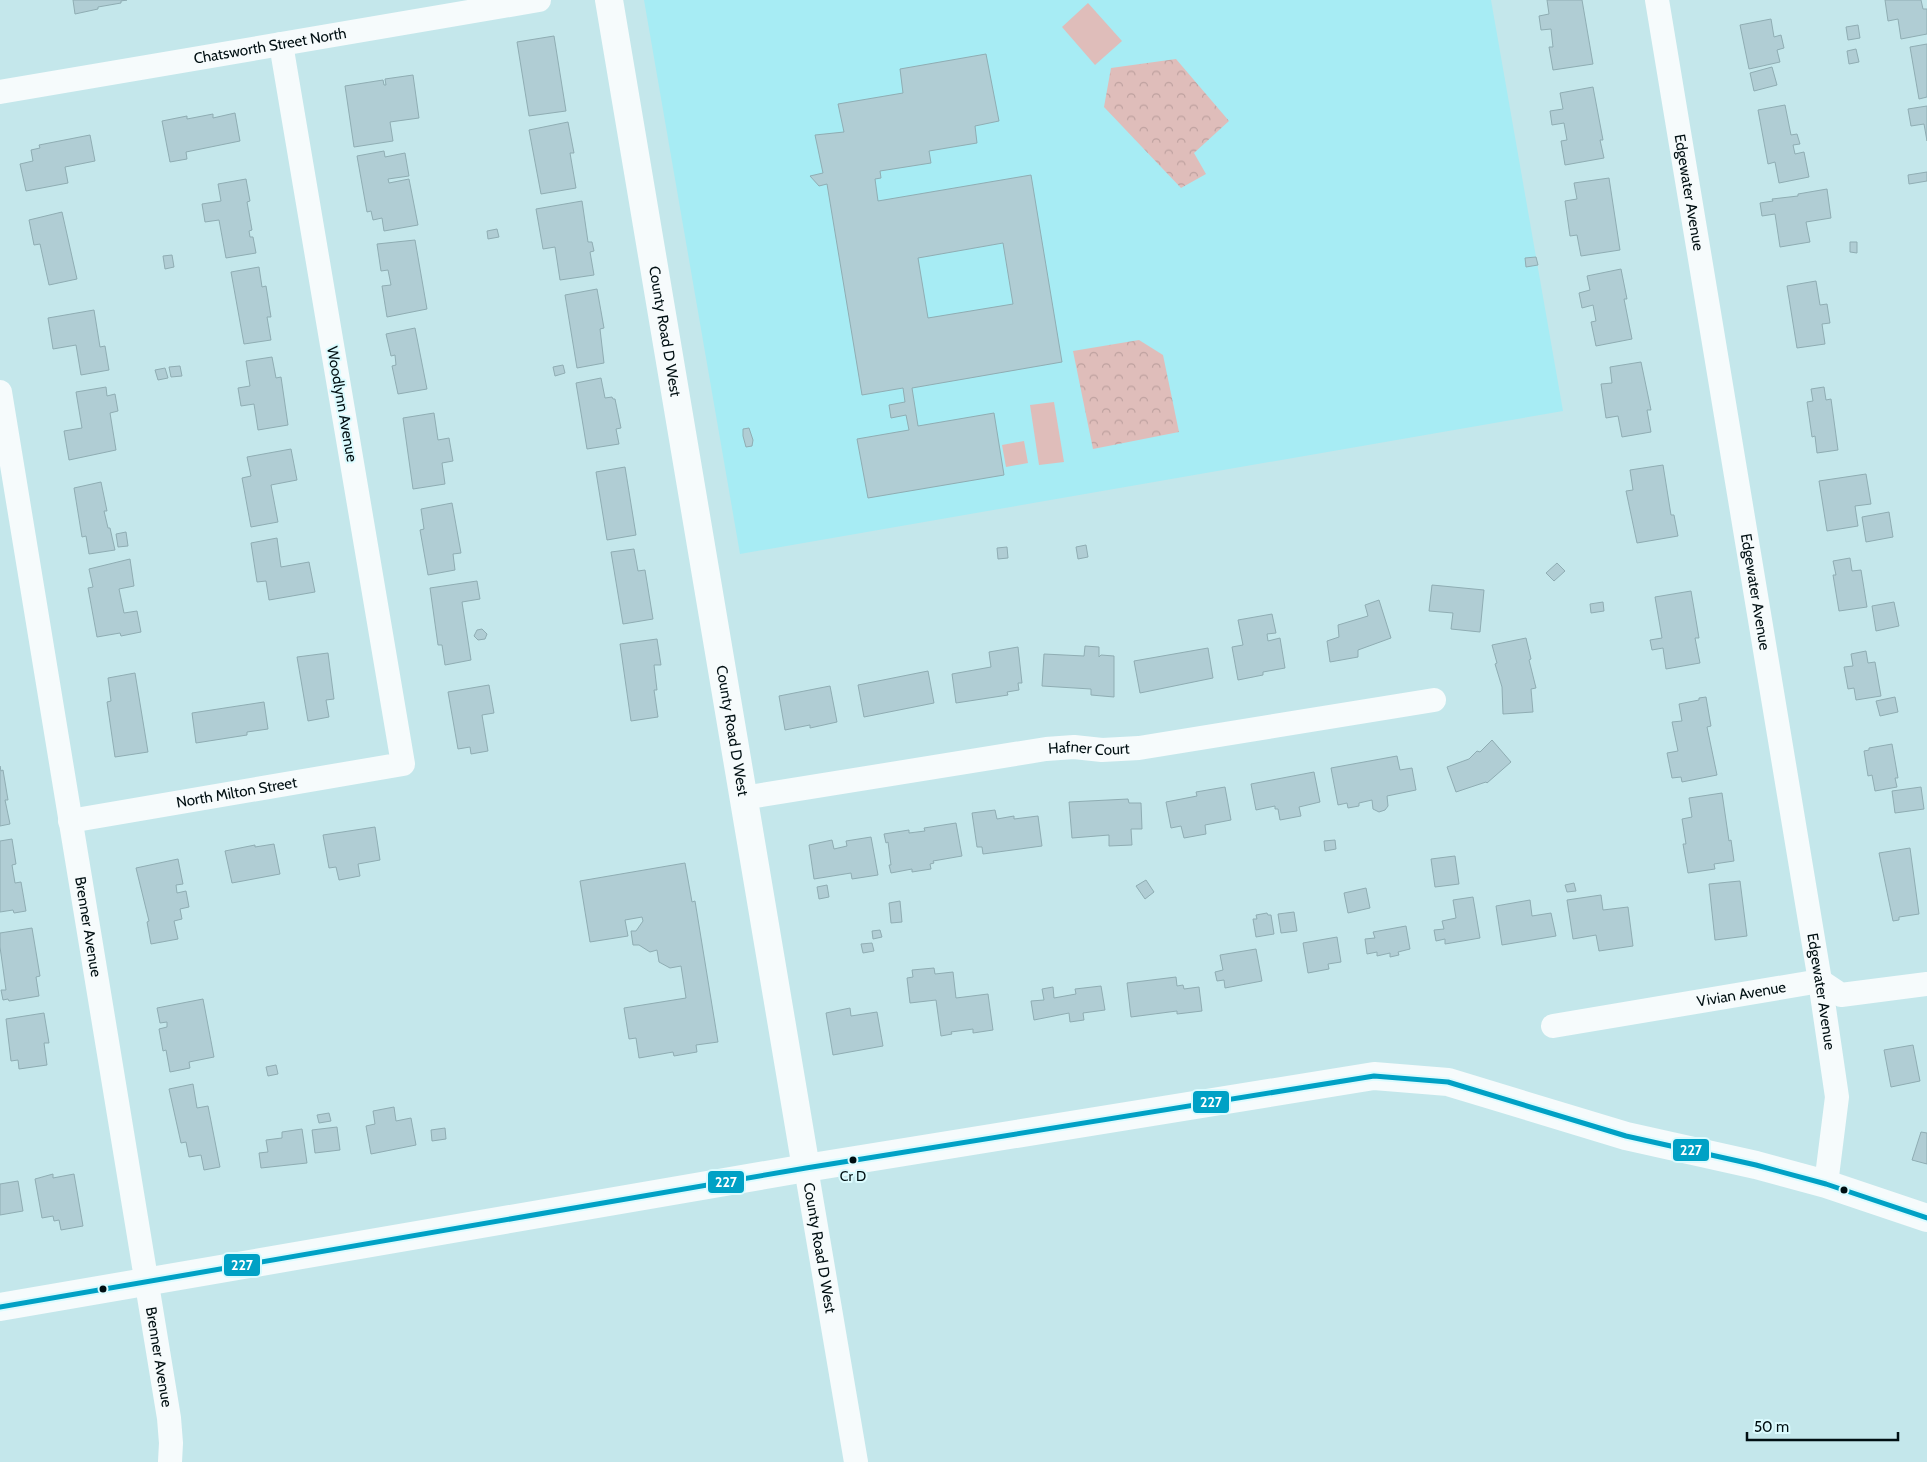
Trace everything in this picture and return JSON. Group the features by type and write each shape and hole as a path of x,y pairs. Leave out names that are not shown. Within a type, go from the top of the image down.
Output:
{"street":[{"name":"Chatsworth Street North","path":"0,92 539,0"},
{"name":"County Road D West","path":"608,0 856,1462"},
{"name":"Edgewater Avenue","path":"1657,0 1838,1097 1826,1184"},
{"name":"Woodlynn Avenue","path":"282,44 403,764"},
{"name":"Brenner Avenue","path":"0,392 168,1418 171,1444 170,1462"},
{"name":"Hafner Court","path":"743,798 1046,749 1074,747 1102,750 1139,748 1434,700"},
{"name":"North Milton Street","path":"70,821 403,764"},
{"path":"1820,981 1841,995 1927,984"},
{"name":"Vivian Avenue","path":"1553,1026 1820,981"},
{"path":"0,1307 806,1168 1374,1076 1448,1082 1626,1136 1756,1165 1826,1184 1927,1218"}],"shaded area":[{"path":"644,0 1491,0 1563,411 740,554"}],"green space":[{"path":"1088,3 1122,41 1095,65 1062,27"},
{"path":"1176,59 1229,121 1194,153 1206,174 1181,188 1104,107 1111,68"},
{"path":"1139,340 1163,355 1179,432 1093,449 1073,351"},
{"path":"1054,402 1064,462 1039,465 1030,405"},
{"path":"1024,441 1028,463 1006,467 1002,445"}],"building":[{"path":"73,0 127,0 75,14"},
{"path":"1547,0 1582,0 1593,64 1553,70 1549,47 1553,47 1551,29 1541,30 1539,16 1549,14"},
{"path":"1885,0 1921,0 1923,9 1927,9 1927,34 1901,39 1898,19 1888,21"},
{"path":"1771,19 1774,37 1781,35 1784,48 1777,50 1780,62 1749,69 1740,25"},
{"path":"1858,25 1860,38 1848,40 1846,27"},
{"path":"554,36 566,111 529,116 517,42"},
{"path":"1927,44 1927,97 1919,99 1910,47"},
{"path":"1856,49 1859,62 1849,64 1847,51"},
{"path":"986,54 999,121 975,126 977,143 929,151 931,163 880,171 881,178 875,179 878,201 1031,175 1062,362 912,388 918,426 994,413 1004,475 868,498 857,439 909,430 906,415 891,418 889,405 905,402 903,388 862,395 827,184 819,186 810,176 823,173 815,135 844,132 838,104 903,93 900,69","holes":["1003,243 1013,304 928,318 918,258"]},
{"path":"1772,67 1777,85 1754,91 1750,73"},
{"path":"413,75 419,118 390,122 393,141 354,147 345,86 383,80 384,85 386,85 385,79"},
{"path":"1593,87 1603,140 1600,140 1604,158 1565,165 1561,141 1567,140 1564,123 1552,125 1550,111 1563,109 1560,93"},
{"path":"1785,105 1791,135 1797,134 1800,144 1793,145 1795,154 1804,152 1809,177 1779,183 1775,162 1768,164 1758,110"},
{"path":"1927,106 1927,141 1924,124 1911,126 1908,109"},
{"path":"235,113 240,141 186,152 187,159 170,162 162,121 187,116 187,119 213,114 213,118"},
{"path":"568,122 574,153 570,153 576,188 541,194 529,130"},
{"path":"90,135 95,161 65,167 68,183 26,191 20,164 33,161 31,150 40,148 39,145"},
{"path":"384,151 385,157 405,153 409,176 388,179 389,183 409,179 418,225 384,231 382,218 373,220 371,211 367,212 357,156"},
{"path":"1927,172 1927,181 1909,184 1908,175"},
{"path":"1609,178 1620,250 1581,256 1577,235 1570,236 1565,201 1577,199 1574,183"},
{"path":"246,179 250,201 247,202 252,230 249,231 250,237 253,237 256,253 226,258 219,220 205,222 202,204 221,201 218,184"},
{"path":"1827,189 1831,218 1806,222 1810,242 1780,247 1775,214 1762,216 1760,203"},
{"path":"582,201 588,242 592,242 594,251 590,252 594,275 560,280 555,247 543,249 536,209"},
{"path":"62,212 77,279 49,285 40,244 34,245 29,220"},
{"path":"497,229 499,237 488,239 487,231"},
{"path":"415,240 427,309 387,317 382,286 391,285 388,270 381,271 377,244"},
{"path":"1850,242 1857,242 1857,253 1850,252"},
{"path":"172,255 174,267 165,269 163,256"},
{"path":"1536,257 1538,265 1526,267 1525,258"},
{"path":"259,267 262,287 266,286 271,317 267,317 271,340 244,344 231,272"},
{"path":"1621,269 1627,299 1624,299 1632,339 1596,346 1591,322 1596,321 1593,305 1582,308 1579,293 1590,290 1587,276"},
{"path":"1816,281 1820,305 1827,304 1830,323 1822,324 1825,344 1797,348 1787,286"},
{"path":"597,289 604,328 600,329 604,363 577,368 565,295"},
{"path":"94,310 100,347 105,346 109,370 81,375 76,345 53,349 48,318"},
{"path":"415,328 427,389 398,394 392,366 396,365 395,355 391,356 386,334"},
{"path":"272,357 276,378 281,377 288,425 258,430 254,404 241,406 238,388 250,386 246,361"},
{"path":"1641,362 1651,410 1647,410 1651,432 1622,437 1618,416 1606,418 1601,384 1612,383 1610,367"},
{"path":"563,365 565,373 555,376 553,367"},
{"path":"180,366 182,376 171,377 169,367"},
{"path":"165,368 168,378 158,380 155,370"},
{"path":"601,378 605,398 612,397 615,399 621,428 616,429 619,444 587,449 576,383"},
{"path":"106,387 107,396 115,394 118,411 110,413 116,450 69,460 64,431 82,428 76,392"},
{"path":"1824,387 1826,400 1831,399 1838,450 1817,453 1815,436 1812,437 1807,402 1813,401 1811,389"},
{"path":"434,413 438,440 449,438 453,461 442,463 445,484 413,489 403,418"},
{"path":"749,428 753,440 752,446 746,447 743,429"},
{"path":"291,449 297,480 271,485 278,522 251,527 242,478 251,476 247,457"},
{"path":"1663,465 1671,515 1674,515 1678,536 1637,543 1626,491 1633,490 1630,470"},
{"path":"625,467 636,535 607,540 596,472"},
{"path":"1866,474 1871,504 1855,506 1858,526 1827,531 1819,481"},
{"path":"101,482 107,511 104,511 115,550 89,554 86,536 82,537 74,488"},
{"path":"452,503 461,553 453,554 455,570 428,575 420,530 424,529 421,509"},
{"path":"1889,512 1893,537 1866,542 1862,517"},
{"path":"126,532 128,546 118,547 116,534"},
{"path":"277,538 281,567 309,562 315,592 269,600 266,581 257,582 251,543"},
{"path":"1086,545 1088,557 1078,559 1076,547"},
{"path":"1007,547 1008,558 998,559 997,548"},
{"path":"634,549 638,571 645,570 653,619 623,624 611,552"},
{"path":"1850,558 1852,571 1861,570 1867,607 1839,611 1833,575 1836,575 1833,561"},
{"path":"130,559 134,586 119,589 124,613 137,611 141,632 121,636 120,633 97,637 88,588 93,587 89,569"},
{"path":"1557,563 1565,571 1554,581 1546,573"},
{"path":"477,581 480,599 462,602 471,660 445,665 442,645 438,645 430,588"},
{"path":"1432,585 1484,590 1480,632 1451,629 1453,613 1429,611"},
{"path":"1691,591 1699,638 1695,638 1700,663 1666,669 1663,648 1652,650 1650,640 1662,638 1655,597"},
{"path":"1379,600 1391,638 1358,650 1358,657 1330,662 1327,641 1339,637 1338,625 1368,616 1365,605"},
{"path":"1603,602 1604,611 1591,613 1590,604"},
{"path":"1894,602 1899,626 1876,631 1872,606"},
{"path":"1272,614 1276,633 1267,634 1268,641 1280,638 1285,668 1263,672 1263,675 1238,680 1232,647 1243,645 1238,620"},
{"path":"482,629 487,634 485,639 478,640 474,636 477,630"},
{"path":"1526,638 1536,688 1531,689 1533,712 1503,714 1502,687 1492,645"},
{"path":"657,639 661,665 654,665 657,690 654,690 658,717 631,721 620,644"},
{"path":"1085,646 1099,647 1099,657 1101,655 1114,656 1114,697 1091,695 1091,689 1042,686 1044,654 1084,656"},
{"path":"1018,647 1022,683 1018,683 1019,690 1007,692 1008,695 956,703 952,674 991,667 989,652"},
{"path":"1208,648 1213,678 1140,693 1134,661"},
{"path":"1866,651 1868,663 1875,662 1881,696 1856,700 1854,688 1848,689 1844,667 1853,666 1851,654"},
{"path":"328,653 334,699 326,700 329,717 308,721 297,657"},
{"path":"928,671 934,703 864,717 858,685"},
{"path":"135,673 148,752 115,757 107,702 111,701 108,678"},
{"path":"489,685 494,713 482,715 488,751 471,754 470,747 458,749 448,692"},
{"path":"830,686 837,722 810,728 810,725 785,730 779,696"},
{"path":"1706,697 1711,726 1707,727 1717,775 1682,782 1681,777 1672,778 1667,753 1678,751 1672,722 1682,721 1679,704"},
{"path":"1895,697 1898,712 1880,716 1876,701"},
{"path":"264,702 268,729 247,732 247,735 196,743 192,713"},
{"path":"1492,740 1511,762 1487,783 1456,792 1447,767 1469,759 1477,751 1480,752"},
{"path":"1892,744 1898,778 1895,778 1897,787 1875,791 1872,775 1868,776 1864,751 1869,750 1869,748"},
{"path":"1397,756 1400,770 1412,768 1416,790 1387,796 1388,806 1385,810 1379,812 1373,809 1372,800 1359,803 1359,806 1348,808 1347,803 1338,805 1331,768"},
{"path":"0,766 1,771 3,770 8,800 5,800 10,824 0,826"},
{"path":"1314,772 1320,802 1299,807 1301,816 1280,820 1278,809 1275,809 1275,806 1256,810 1251,784"},
{"path":"1225,787 1231,820 1205,825 1206,834 1184,838 1181,826 1171,828 1166,802 1197,796 1196,792"},
{"path":"1921,787 1924,809 1895,813 1892,791"},
{"path":"1722,793 1734,861 1714,864 1715,869 1688,873 1683,844 1686,844 1682,819 1692,817 1689,798"},
{"path":"1128,799 1129,803 1141,803 1142,829 1131,829 1132,845 1109,846 1109,835 1072,838 1069,802"},
{"path":"995,810 997,819 1014,816 1014,819 1038,816 1042,846 983,854 982,847 977,847 972,813"},
{"path":"956,823 962,856 933,861 934,863 930,864 931,869 912,872 912,869 891,873 888,842 886,843 884,834 909,830 909,833 925,831 924,828"},
{"path":"375,827 380,860 358,864 360,876 339,880 336,867 329,868 323,835"},
{"path":"871,837 878,875 852,879 851,873 814,879 809,845 832,840 834,849 847,846 846,841"},
{"path":"12,839 16,864 12,865 15,883 21,882 26,911 14,913 13,910 0,912 0,841"},
{"path":"1335,840 1336,849 1325,851 1324,841"},
{"path":"274,844 280,874 232,883 225,851 255,845 255,847"},
{"path":"1910,848 1919,914 1899,917 1899,920 1893,921 1879,853"},
{"path":"1455,856 1459,884 1435,887 1431,859"},
{"path":"178,859 183,884 176,885 177,893 186,891 189,907 180,909 182,919 174,921 178,939 151,944 147,922 149,921 136,868"},
{"path":"685,863 692,902 695,901 718,1042 696,1045 697,1052 674,1056 673,1052 639,1058 636,1038 629,1039 624,1008 686,998 681,966 670,968 659,962 657,950 650,952 639,945 633,945 631,931 636,931 643,921 642,917 625,920 628,936 590,942 580,881"},
{"path":"1146,880 1154,892 1145,899 1136,886"},
{"path":"1740,881 1747,936 1715,940 1709,884"},
{"path":"1574,883 1576,891 1567,892 1565,885"},
{"path":"827,885 829,897 819,899 817,887"},
{"path":"1366,888 1370,908 1348,913 1344,893"},
{"path":"1601,895 1603,910 1628,907 1633,946 1599,951 1596,935 1573,939 1567,900"},
{"path":"1473,897 1480,938 1445,944 1445,939 1436,941 1434,930 1444,929 1442,921 1456,918 1453,900"},
{"path":"1530,900 1532,916 1551,913 1556,936 1502,945 1496,906"},
{"path":"900,901 902,922 891,923 889,903"},
{"path":"1294,912 1297,931 1281,933 1278,914"},
{"path":"1267,913 1271,915 1274,934 1256,937 1253,919 1257,919 1256,915"},
{"path":"1406,926 1410,949 1398,952 1399,955 1390,957 1390,953 1377,956 1377,952 1367,954 1365,939 1375,938 1373,932"},
{"path":"32,928 40,976 36,977 39,996 9,1001 8,999 3,1000 1,990 6,990 0,933"},
{"path":"880,930 882,937 873,939 872,931"},
{"path":"1337,937 1341,962 1328,964 1329,969 1308,973 1303,943"},
{"path":"872,943 874,951 863,953 861,944"},
{"path":"1256,949 1262,981 1225,988 1224,980 1217,981 1215,972 1223,970 1220,955"},
{"path":"934,968 935,974 953,972 956,998 988,994 993,1030 973,1033 973,1029 951,1032 952,1034 941,1036 936,1000 910,1003 907,978 913,977 912,970"},
{"path":"1176,977 1177,986 1183,985 1184,989 1199,987 1202,1011 1177,1014 1177,1011 1131,1017 1127,983"},
{"path":"1101,986 1105,1010 1083,1013 1084,1020 1070,1022 1069,1013 1034,1020 1031,1001 1044,1000 1042,989 1053,987 1054,998 1076,994 1075,989"},
{"path":"203,999 214,1057 189,1062 190,1068 170,1072 166,1050 163,1051 159,1029 167,1027 167,1022 160,1023 157,1008"},
{"path":"850,1008 851,1016 877,1012 883,1046 833,1055 826,1013"},
{"path":"44,1013 49,1043 44,1043 47,1065 19,1069 18,1060 11,1061 6,1019"},
{"path":"1913,1045 1920,1081 1891,1087 1884,1050"},
{"path":"276,1065 278,1074 268,1076 266,1067"},
{"path":"193,1084 197,1108 208,1106 220,1167 204,1170 201,1155 189,1157 186,1142 181,1143 169,1089"},
{"path":"394,1107 396,1121 411,1118 416,1145 371,1154 366,1126 375,1124 373,1111"},
{"path":"329,1113 331,1121 319,1123 317,1115"},
{"path":"337,1127 340,1150 315,1153 312,1130"},
{"path":"445,1128 446,1139 432,1141 431,1130"},
{"path":"302,1129 307,1163 261,1168 259,1153 268,1152 266,1140 282,1138 282,1132"},
{"path":"1921,1132 1927,1133 1927,1164 1912,1160"},
{"path":"53,1174 53,1178 74,1174 83,1226 61,1230 59,1220 54,1221 53,1216 42,1218 35,1179"},
{"path":"18,1181 23,1211 0,1215 0,1184"}],"transit line":[{"name":"227","path":"0,1307 806,1168 1374,1076 1448,1082 1626,1136 1756,1165 1826,1184 1927,1218"}],"place":[{"name":"Cr D","path":"853,1160"}]}
